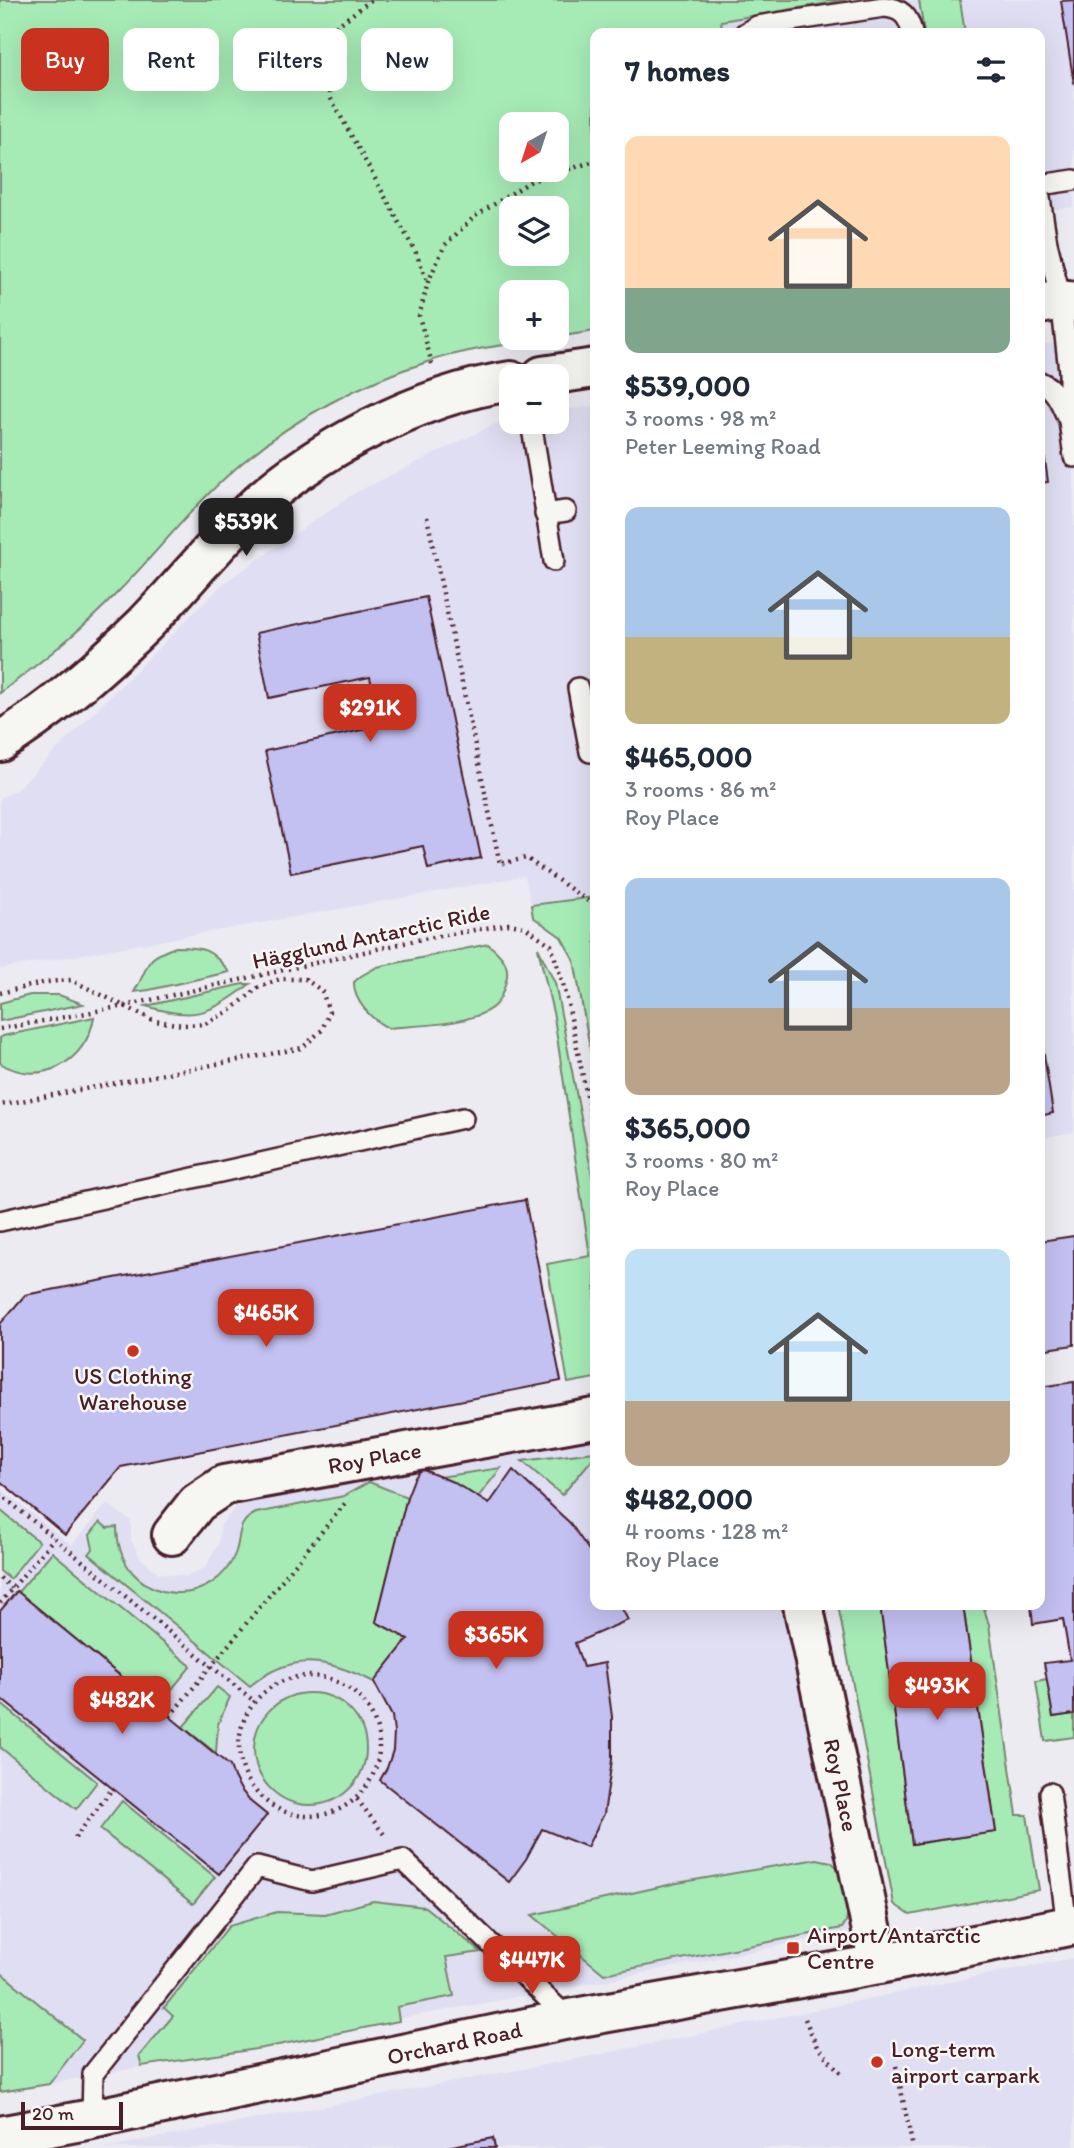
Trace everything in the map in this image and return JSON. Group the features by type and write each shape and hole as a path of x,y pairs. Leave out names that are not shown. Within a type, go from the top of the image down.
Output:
{"street":[{"path":"569,372 590,369"},
{"path":"0,742 52,705 114,653 249,511 298,471 402,412 499,383"},
{"name":"Roy Place","path":"172,1535 197,1503 224,1485 590,1419"},
{"name":"Roy Place","path":"804,1610 879,1964"},
{"name":"Orchard Road","path":"0,2136 40,2138 92,2119 569,2019 879,1964 1070,1925"}],"lane":[{"path":"754,28 884,7 894,7 902,11 911,28"},
{"path":"1045,184 1074,180"},
{"path":"1045,230 1062,300 1069,371 1069,421 1074,457"},
{"path":"1045,384 1059,398 1069,421"},
{"path":"533,434 554,561"},
{"path":"545,514 566,511"},
{"path":"578,688 589,718 590,752"},
{"path":"0,1221 463,1118"},
{"path":"1049,1793 1070,1925"},
{"path":"92,2119 93,2074 257,1867 312,1881 403,1860 569,2019"}],"path":[{"path":"371,0 334,28 324,64 330,97 428,282"},
{"path":"442,398 419,316 428,282 445,244 474,217 531,181 590,163"},
{"path":"427,517 500,864 527,858 590,902"},
{"name":"Hägglund Antarctic Ride","path":"0,1030 124,1006 417,940 509,924 525,927 551,945 566,994 590,1111"},
{"name":"Hägglund Antarctic Ride","path":"0,993 47,982 71,980 155,1021 184,1025 205,1024 231,1010 258,987 280,979 305,979 322,991 329,1012 322,1030 302,1048 0,1105"},
{"path":"0,1493 255,1702"},
{"path":"170,1716 350,1498"},
{"path":"0,1603 54,1538"},
{"path":"0,1578 12,1588"},
{"path":"313,1676 334,1681 354,1691 368,1708 377,1728 380,1749 376,1771 356,1799 339,1810 319,1816 298,1816 278,1809 261,1797 248,1781 240,1761 239,1740 244,1720 255,1702 271,1687 291,1678 313,1676"},
{"path":"75,1838 113,1789"},
{"path":"356,1799 403,1860"},
{"path":"805,2019 817,2047 844,2076"},
{"path":"896,2066 913,2148"}],"shaded area":[{"path":"846,0 919,0 923,28 722,28 721,21"},
{"path":"960,0 1074,0 1074,207 1045,210 1045,28 964,28"},
{"path":"1074,340 1074,1132 1045,1137 1045,344"},
{"path":"590,407 590,898 531,905 525,876 0,969 0,798 17,789 224,583 353,494 499,422 499,434 569,434 569,409"},
{"path":"590,1439 590,1610 782,1610 849,1932 597,1982 0,2093 0,1488 72,1545 107,1503 131,1521 131,1540 141,1559 159,1573 186,1576 205,1568 218,1545 221,1524 240,1502"},
{"name":"Long-term airport carpark","path":"1074,1958 1074,2148 103,2148 602,2054"}],"green space":[{"path":"0,0 846,0 721,21 722,28 590,28 590,332 569,335 569,280 499,280 499,346 442,357 377,380 284,431 225,478 90,620 0,693"},
{"path":"919,0 960,0 964,28 923,28"},
{"path":"590,898 590,1048 574,960 561,937 533,917 531,905"},
{"path":"488,944 506,964 506,981 497,1003 473,1017 444,1023 388,1028 370,1015 357,996 354,982 377,967"},
{"path":"176,947 206,951 217,958 229,972 134,992 152,959"},
{"path":"538,948 555,983 590,1164 590,1256 554,1017"},
{"path":"250,984 224,1002 201,1012 177,1013 146,1006"},
{"path":"30,995 59,995 83,1004 0,1021 0,1003"},
{"path":"94,1017 90,1033 82,1047 72,1058 59,1066 31,1073 0,1063 0,1038 3,1036"},
{"path":"590,1256 590,1379 568,1383 547,1264"},
{"path":"590,1453 590,1462 562,1495 522,1461"},
{"path":"501,1468 478,1497 439,1477"},
{"path":"369,1482 407,1497 376,1622 408,1639 374,1682 341,1668 310,1662 281,1667 250,1686 89,1554 93,1549 90,1535 100,1522 107,1528 117,1527 123,1557 137,1577 164,1591 195,1591 212,1583 226,1570 235,1554 242,1526 249,1517 256,1513 344,1496"},
{"path":"0,1510 39,1542 10,1579 0,1571"},
{"path":"52,1552 191,1666 158,1706 18,1592"},
{"path":"839,1610 881,1610 912,1844 996,1832 964,1610 984,1610 1017,1815 1027,1815 1039,1890 910,1915 894,1904"},
{"path":"1047,1679 1053,1717 1074,1714 1074,1737 1045,1741 1036,1681"},
{"path":"217,1687 230,1697 218,1724 216,1753 183,1727"},
{"path":"310,1693 331,1697 350,1709 362,1728 366,1749 362,1770 350,1789 331,1801 310,1805 289,1801 270,1789 258,1770 254,1749 258,1728 270,1709 289,1697"},
{"path":"0,1703 97,1782 76,1809 0,1747"},
{"path":"122,1801 215,1877 193,1904 100,1829"},
{"path":"817,1859 831,1862 839,1869 848,1912 842,1928 604,1974 532,1915 677,1883"},
{"path":"373,1901 425,1907 481,1952 446,1957 454,1996 397,2007 399,2021 263,2048 142,2066 139,2056 173,2016 164,2008 229,1926 277,1912 325,1914"},
{"path":"0,1972 83,2040 49,2084 0,2092"}],"building":[{"path":"1074,0 1074,84 1061,1"},
{"path":"1045,460 1048,482 1045,482"},
{"path":"426,597 481,858 428,869 423,846 291,873 265,751 380,726 370,677 269,698 256,633"},
{"path":"1045,1061 1053,1113 1045,1115"},
{"path":"525,1200 561,1381 121,1467 65,1535 0,1481 0,1324 25,1295"},
{"path":"1074,1236 1074,1345 1045,1349 1045,1240"},
{"path":"1074,1382 1074,1714 1053,1717 1044,1663 1070,1660 1063,1619 1033,1624 1032,1610 1045,1610 1045,1386"},
{"path":"421,1469 453,1482 489,1504 513,1470 570,1523 590,1552 590,1610 623,1610 628,1620 575,1643 583,1667 605,1663 612,1717 612,1760 604,1814 587,1847 542,1829 526,1859 509,1882 380,1780 393,1750 394,1732 392,1716 374,1682 408,1639 376,1622 407,1497"},
{"path":"17,1591 230,1766 241,1790 267,1815 219,1874 0,1698 0,1611"},
{"path":"881,1610 964,1610 996,1832 912,1844"},
{"path":"493,2138 495,2148 442,2148"}],"place":[{"name":"US Clothing Warehouse","path":"133,1351"},
{"name":"Airport/Antarctic Centre","path":"793,1948"},
{"name":"Long-term airport carpark","path":"877,2062"}]}
